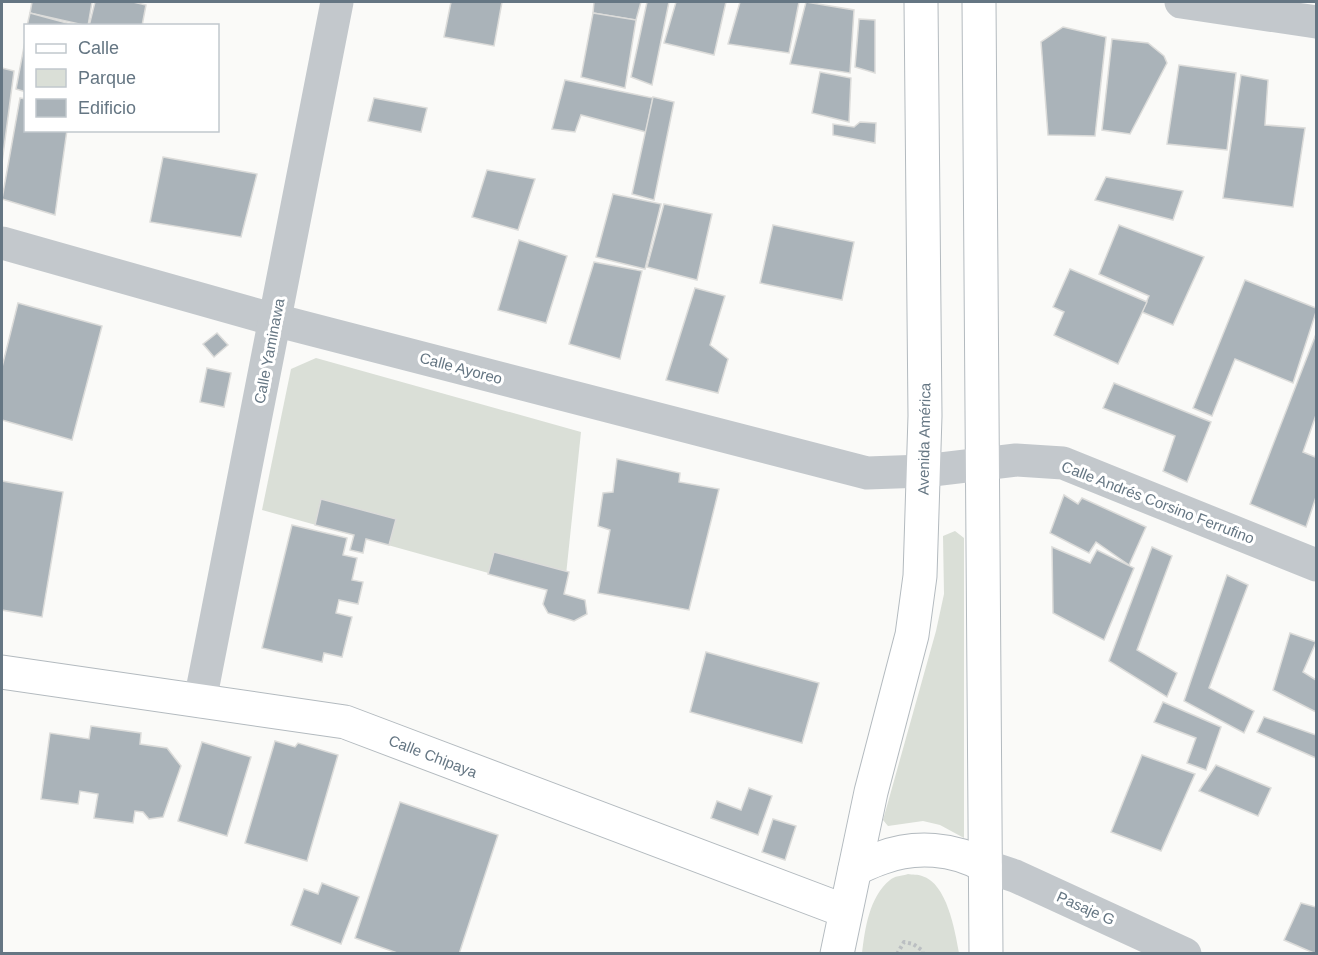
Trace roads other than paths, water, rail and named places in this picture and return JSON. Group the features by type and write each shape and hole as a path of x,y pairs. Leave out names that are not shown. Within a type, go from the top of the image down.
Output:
{"main road":[{"name":"Avenida América","path":"837,954 871,792 912,635 920,576 924,471 921,2"},
{"path":"979,2 986,954"},
{"name":"Calle Chipaya","path":"2,672 345,722 845,911"},
{"path":"855,869 881,858 916,850 954,853 971,858 985,866"}],"street":[{"name":"Calle Yaminawa","path":"200,701 337,2"},
{"path":"1181,2 1317,22"},
{"name":"Calle Ayoreo","path":"2,243 275,320 867,473 924,471"},
{"name":"Calle Andrés Corsino Ferrufino","path":"924,471 1016,460 1063,463 1317,565"},
{"name":"Pasaje G","path":"985,866 1015,876 1185,954"}]}
